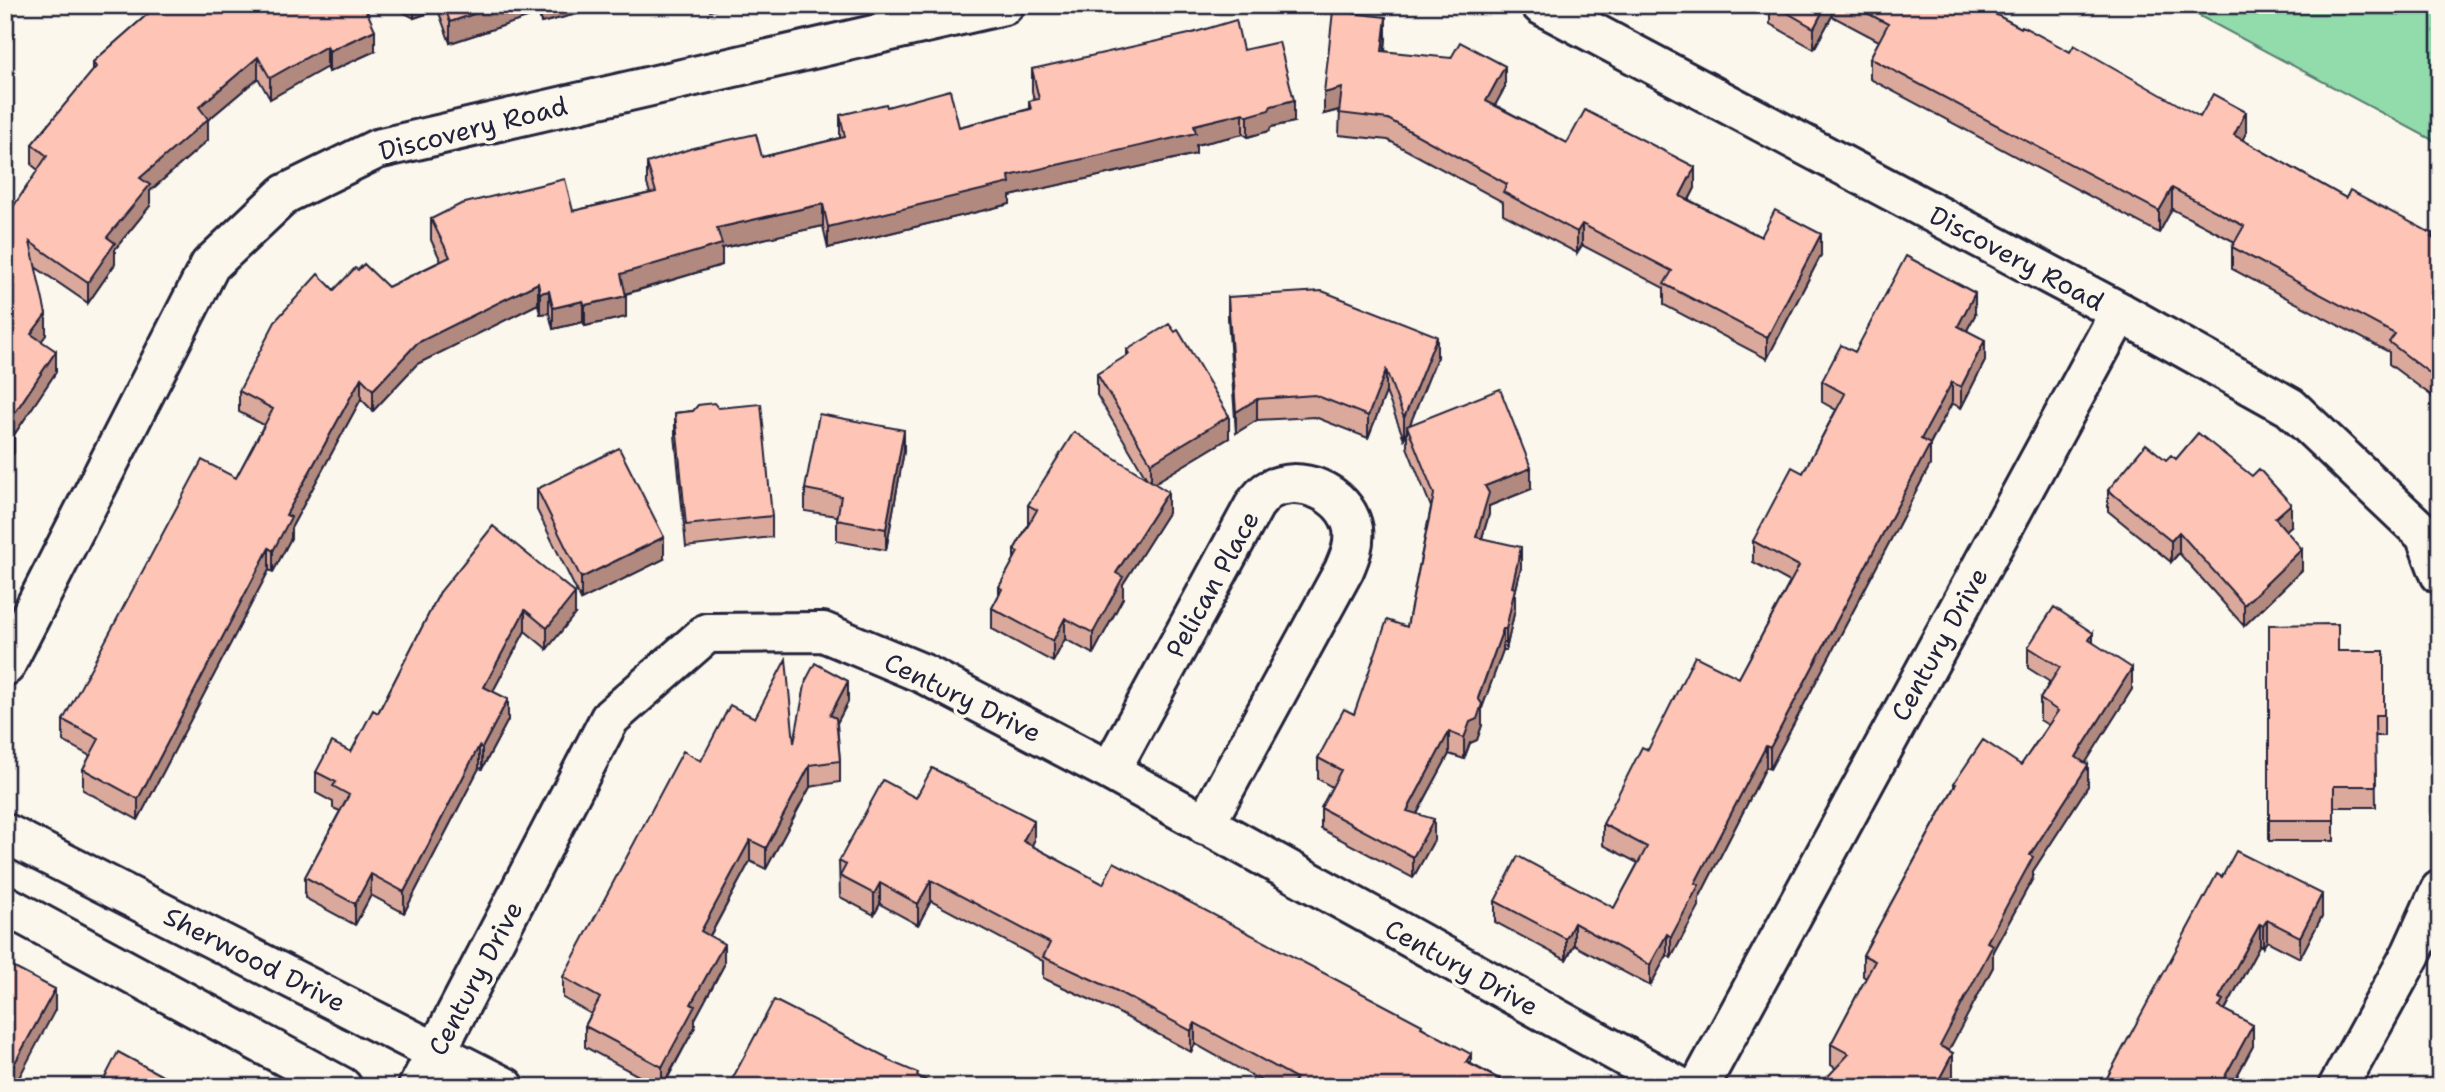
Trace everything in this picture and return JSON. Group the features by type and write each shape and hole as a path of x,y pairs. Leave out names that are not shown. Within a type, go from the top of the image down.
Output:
{"street":[{"name":"Discovery Road","path":"5,666 211,265 285,194 377,149 907,15 1004,5"},
{"name":"Discovery Road","path":"1541,5 2120,312 2290,407 2425,535 2440,574"},
{"name":"Century Drive","path":"1699,1087 2120,312"},
{"name":"Pelican Place","path":"1110,771 1255,504 1266,492 1288,484 1307,485 1327,492 1344,509 1353,527 1353,549 1205,825"},
{"name":"Century Drive","path":"418,1087 610,718 707,633 823,632 924,674 1110,771 1680,1087"},
{"name":"Sherwood Drive","path":"5,832 505,1087"},
{"path":"2338,1087 2426,958 2440,890"},
{"path":"5,905 342,1087"}],"green space":[{"path":"2179,5 2440,5 2440,144"}],"building":[{"path":"158,5 364,5 375,30 329,51 327,46 270,78 258,57 199,107 208,119 140,178 150,185 107,237 115,243 88,282 30,242 46,314 31,334 56,351 6,426 14,431 5,447 5,219 47,156 32,144 96,67 93,62"},
{"path":"444,5 500,5 450,22"},
{"path":"1774,5 1826,5 1814,28"},
{"path":"1852,5 1978,5 2070,52 2074,45 2200,117 2213,94 2246,112 2234,135 2346,198 2350,190 2433,234 2431,237 2440,244 2440,366 2432,375 2389,342 2395,334 2232,247 2244,226 2172,188 2159,211 1870,58 1888,24"},
{"path":"1333,11 1386,17 1382,51 1451,58 1460,42 1505,66 1486,101 1567,143 1585,110 1695,167 1680,196 1761,237 1775,210 1821,234 1767,338 1664,284 1672,271 1582,224 1577,232 1503,192 1507,184 1388,119 1339,113 1342,88 1324,93"},
{"path":"1236,20 1243,50 1279,42 1294,100 1248,116 1243,113 1194,125 1196,133 1009,176 1010,183 828,227 823,204 717,228 722,244 621,274 626,296 585,305 583,301 553,308 549,291 540,293 538,283 417,343 373,390 361,378 286,515 291,517 273,551 269,548 138,799 83,769 99,739 63,720 202,460 236,478 273,409 239,391 276,320 318,274 334,290 355,268 358,270 364,264 388,287 450,257 431,219 461,204 565,179 573,211 656,192 647,163 693,148 756,134 762,157 845,137 840,115 886,104 887,107 950,90 959,127 1031,109 1029,101 1039,99 1032,69 1189,34"},
{"path":"1906,256 1975,293 1958,326 1985,340 1961,387 1952,382 1921,439 1930,444 1770,748 1766,746 1695,883 1699,885 1671,937 1667,934 1650,965 1574,923 1566,939 1495,901 1518,856 1614,908 1647,847 1603,824 1642,747 1648,750 1695,656 1739,678 1799,566 1753,541 1792,467 1803,473 1845,394 1822,381 1841,345 1855,352"},
{"path":"1322,291 1437,336 1404,418 1386,370 1368,416 1315,395 1257,399 1236,412 1228,297"},
{"path":"1169,324 1175,332 1178,330 1229,416 1151,463 1097,374 1129,354 1127,350"},
{"path":"1500,389 1531,468 1485,486 1489,493 1476,537 1521,547 1512,587 1515,588 1506,629 1503,629 1478,698 1482,704 1477,719 1470,722 1464,738 1449,732 1407,811 1434,819 1413,857 1321,808 1341,770 1318,758 1344,709 1354,714 1387,620 1407,627 1434,494 1407,426"},
{"path":"714,403 718,408 761,404 772,516 686,525 675,413 693,411 698,405"},
{"path":"819,414 904,430 886,529 837,520 841,496 805,489"},
{"path":"1074,432 1168,492 1116,573 1123,577 1093,633 1065,618 1053,641 992,608 1002,589 999,587 1018,552 1014,550 1037,510 1028,505"},
{"path":"2198,433 2252,476 2259,469 2291,504 2275,518 2302,549 2244,605 2179,532 2171,541 2108,490 2146,444 2166,460 2171,455 2176,459"},
{"path":"619,448 664,537 581,578 537,489"},
{"path":"493,526 575,593 547,628 525,610 484,687 508,699 482,748 479,746 404,892 371,874 355,904 305,877 349,795 333,786 336,782 316,772 332,742 351,752 373,710 378,713 440,592"},
{"path":"2054,607 2093,633 2089,640 2132,668 2076,757 2088,765 2030,855 2033,857 1987,942 1993,945 1940,1046 1953,1053 1935,1087 1818,1087 1849,1054 1831,1044 1875,961 1863,955 1956,784 1954,783 1983,740 2021,765 2058,711 2040,699 2060,667 2028,647"},
{"path":"2338,624 2338,651 2384,651 2384,715 2375,715 2376,786 2334,786 2334,820 2269,820 2269,625"},
{"path":"786,659 794,743 806,680 815,663 848,681 830,715 836,718 840,761 810,765 766,848 750,840 701,931 724,944 691,1004 695,1006 662,1067 585,1026 600,998 563,977 683,751 701,761 730,705 755,718"},
{"path":"932,768 1034,820 1023,841 1103,884 1114,862 1422,1025 1421,1027 1471,1054 1466,1062 1514,1087 1298,1087 1293,1084 1296,1078 1195,1023 1191,1031 1115,990 1043,957 1050,943 931,880 918,904 880,883 874,894 840,876 846,865 839,861 883,780 916,798"},
{"path":"2236,851 2322,894 2300,937 2267,920 2263,926 2260,924 2219,998 2223,1000 2219,1007 2253,1025 2219,1087 2102,1087 2217,874 2222,877"},
{"path":"5,963 55,989 5,1081"},
{"path":"774,1000 888,1058 887,1060 918,1073 917,1076 938,1087 810,1087 794,1079 791,1084 784,1081 781,1087 728,1087"},
{"path":"118,1052 183,1087 100,1087"},
{"path":"2440,1061 2440,1087 2432,1087"}]}
